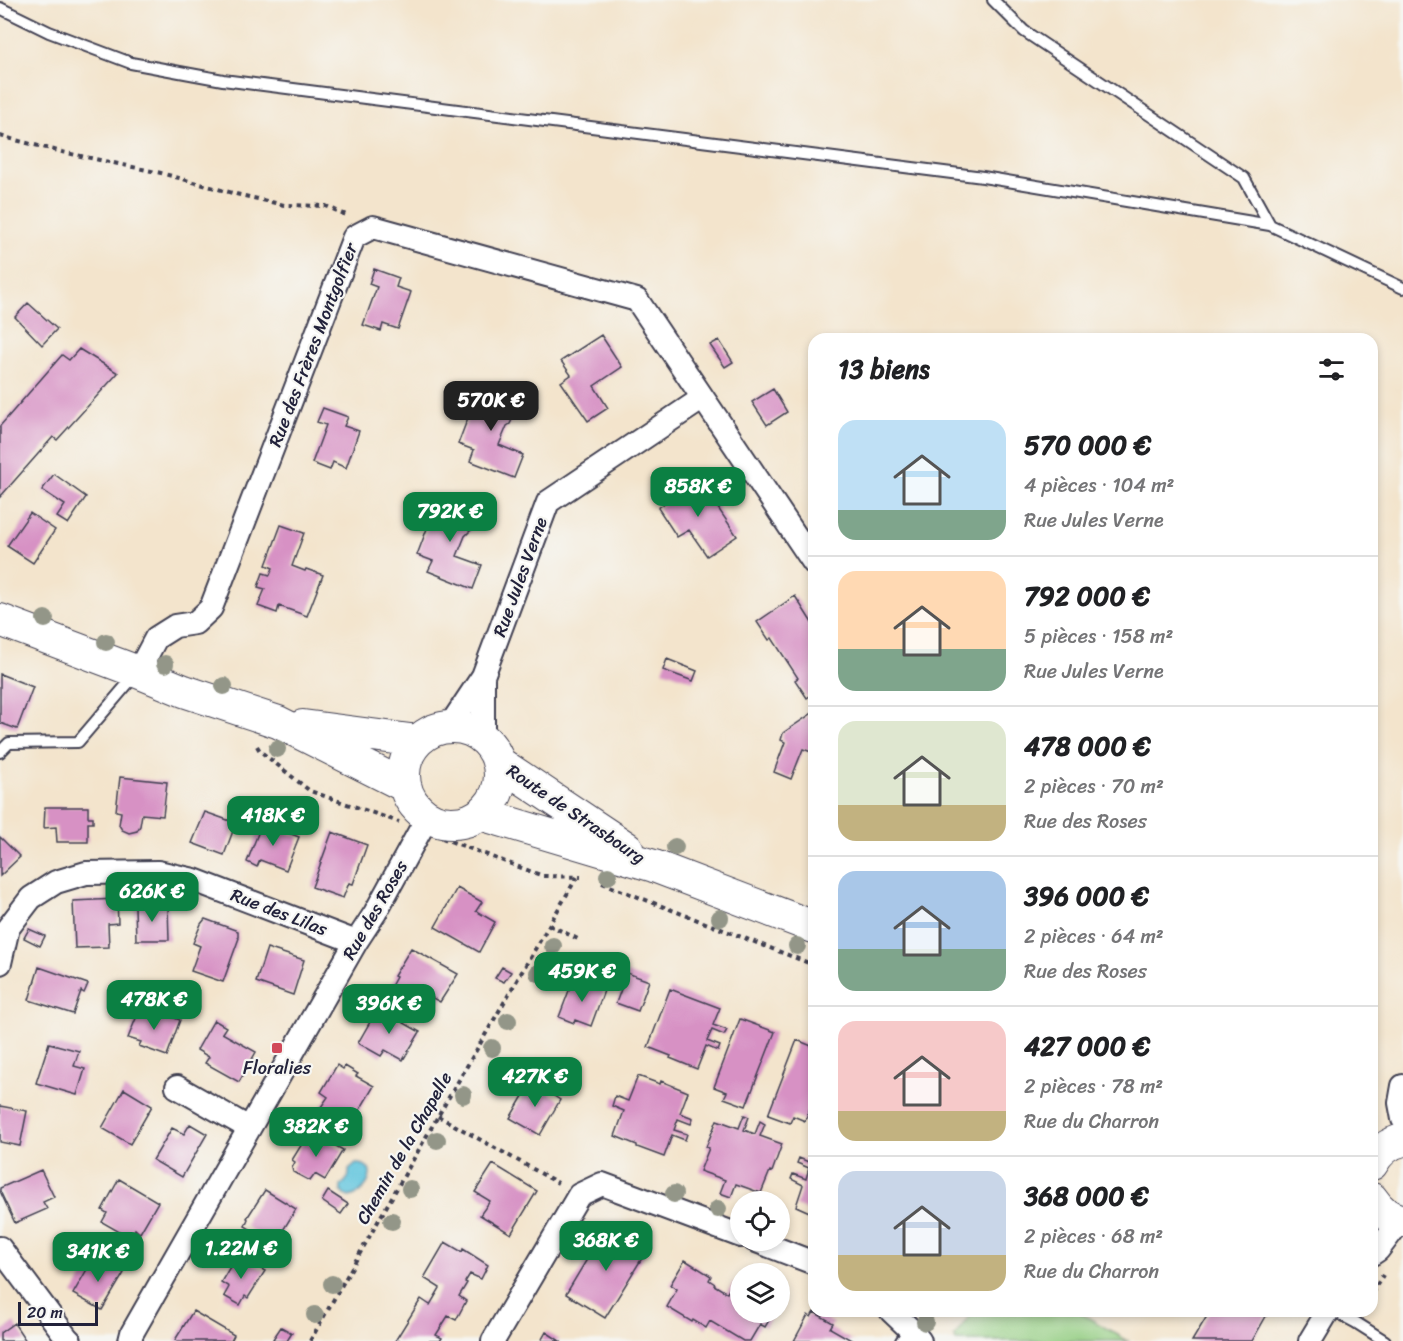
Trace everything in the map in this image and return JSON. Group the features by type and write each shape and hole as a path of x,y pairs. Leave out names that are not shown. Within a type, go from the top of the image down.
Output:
{"main road":[{"path":"0,620 184,691 278,722 405,786"},
{"path":"278,722 418,741"},
{"path":"449,727 472,731 491,750 500,777 497,791 490,804 480,814 452,823 438,821 416,807 405,786 404,770 408,754 418,741 437,729 449,727"},
{"name":"Route de Strasbourg","path":"491,750 654,866"},
{"name":"Route de Strasbourg","path":"480,814 654,866"},
{"path":"654,866 808,925"},
{"path":"1378,1208 1389,1216 1402,1221"}],"street":[{"name":"Rue des Frères Montgolfier","path":"138,672 156,638 175,626 195,623 211,608 354,237 373,227 637,300 703,398"},
{"path":"703,398 808,554"},
{"name":"Rue Jules Verne","path":"449,727 483,676 548,502 703,398"},
{"name":"Rue Jules Verne","path":"483,676 491,750"},
{"name":"Rue des Roses","path":"130,1341 132,1333 356,942 375,913 428,816"},
{"name":"Rue des Lilas","path":"0,963 8,928 32,898 56,882 86,873 158,872 194,880 356,942"},
{"path":"1389,1140 1403,1086"},
{"path":"177,1087 249,1128"},
{"path":"493,1341 579,1195 602,1184 730,1232"},
{"path":"1378,1250 1402,1221"},
{"path":"0,1248 70,1341"},
{"path":"783,1251 808,1261"},
{"path":"895,1317 910,1337"},
{"path":"1310,1341 1324,1317"}],"lane":[{"path":"993,0 1024,31 1244,178 1270,225"},
{"path":"0,8 48,32 131,63 223,80 983,177 1270,225 1403,288"},
{"path":"0,752 9,743 78,742 138,672"},
{"path":"1345,1317 1385,1341"}],"path":[{"path":"0,136 160,173 284,205 326,206 373,227"},
{"name":"Chemin de la Chapelle","path":"310,1341 577,876 586,878"},
{"path":"595,880 808,963"},
{"path":"549,925 578,939"},
{"path":"438,1116 579,1195"}],"green space":[{"path":"969,1317 1087,1317 1128,1341 956,1341 954,1337"}],"water":[{"path":"356,1164 368,1168 369,1178 362,1190 349,1197 341,1191 341,1186 348,1177 349,1170"}],"building":[{"path":"374,269 399,278 396,287 411,292 398,329 383,324 381,331 363,325 377,287 369,284"},
{"path":"28,303 57,329 42,345 15,317"},
{"path":"601,335 622,367 594,386 608,408 588,421 561,382 571,375 561,361"},
{"path":"719,340 733,362 725,367 710,345"},
{"path":"79,349 118,373 57,440 53,437 0,497 0,426 62,355 69,360"},
{"path":"480,386 520,402 499,445 523,455 514,478 470,461 474,450 458,444"},
{"path":"773,389 787,412 767,425 752,402"},
{"path":"323,408 348,417 344,426 359,431 346,468 333,462 330,470 312,463 326,425 317,422"},
{"path":"54,474 86,497 68,524 57,517 65,505 42,490"},
{"path":"699,480 737,536 707,556 689,530 677,537 658,508"},
{"path":"439,497 479,512 457,556 482,565 473,589 428,571 433,561 417,555"},
{"path":"30,513 55,530 33,563 7,546"},
{"path":"281,525 304,533 292,566 323,575 307,616 279,606 277,613 258,606 265,589 258,587 263,573 270,575 273,568 266,565"},
{"path":"795,596 808,617 807,698 795,680 798,678 772,638 769,640 757,622"},
{"path":"667,659 697,671 693,681 663,670"},
{"path":"0,674 33,687 17,729 0,723"},
{"path":"808,716 808,751 803,749 791,779 774,772 785,742 781,740 783,733"},
{"path":"120,777 167,782 163,816 142,814 137,831 129,833 122,830 119,825 121,812 116,811"},
{"path":"45,807 88,807 88,817 93,817 93,823 88,823 88,842 57,842 56,827 44,828"},
{"path":"205,812 236,823 224,855 192,843"},
{"path":"262,823 299,837 286,870 260,860 257,867 247,862"},
{"path":"332,832 367,845 353,884 349,883 343,898 312,887"},
{"path":"0,837 20,857 0,876"},
{"path":"457,888 482,902 476,911 495,922 479,952 435,927"},
{"path":"117,899 118,923 108,924 109,947 75,948 73,901"},
{"path":"135,906 168,906 169,940 136,940"},
{"path":"205,919 238,931 239,938 223,982 191,971 200,946 193,943"},
{"path":"29,929 45,936 40,946 24,938"},
{"path":"267,948 304,960 293,995 256,982"},
{"path":"411,948 458,974 440,1002 416,989 410,999 390,988 396,977 394,976"},
{"path":"39,967 88,984 84,993 81,991 73,1014 29,1000"},
{"path":"502,967 511,972 504,982 495,978"},
{"path":"627,973 649,981 638,1011 616,1003"},
{"path":"573,980 587,985 589,981 605,988 591,1026 559,1017"},
{"path":"670,989 720,1008 713,1025 727,1030 724,1035 712,1030 707,1041 720,1046 718,1051 706,1046 697,1069 648,1047"},
{"path":"141,1006 180,1020 167,1056 139,1046 141,1042 128,1038"},
{"path":"378,1008 420,1032 403,1060 385,1050 381,1056 358,1043"},
{"path":"740,1019 775,1032 746,1106 724,1098 727,1092 714,1087"},
{"path":"214,1020 226,1027 222,1033 256,1052 239,1082 205,1063 209,1057 197,1050"},
{"path":"797,1040 808,1045 808,1113 805,1121 793,1116 790,1123 768,1115"},
{"path":"49,1043 79,1051 74,1066 85,1069 77,1095 36,1083"},
{"path":"337,1065 343,1069 345,1066 358,1074 356,1076 374,1086 358,1113 353,1110 346,1121 321,1107 328,1097 321,1092"},
{"path":"638,1076 660,1084 661,1081 688,1092 680,1113 693,1118 691,1124 678,1119 674,1130 687,1134 685,1140 672,1135 664,1157 615,1136 624,1111 612,1106 615,1096 628,1101"},
{"path":"533,1079 549,1089 548,1092 560,1100 540,1135 510,1118"},
{"path":"124,1089 152,1106 130,1144 102,1128"},
{"path":"0,1106 27,1111 20,1146 0,1142"},
{"path":"744,1115 749,1117 744,1130 755,1134 760,1121 765,1124 760,1136 782,1144 772,1172 770,1171 762,1191 736,1184 733,1191 730,1191 730,1197 720,1193 725,1180 700,1171 709,1148 706,1147 717,1120 739,1128"},
{"path":"190,1124 207,1134 182,1177 153,1160 172,1128 184,1134"},
{"path":"310,1131 343,1150 325,1180 315,1174 310,1181 293,1172 295,1162 292,1160"},
{"path":"799,1158 808,1162 808,1168 797,1163"},
{"path":"493,1164 537,1191 511,1234 480,1215 490,1201 475,1192"},
{"path":"41,1170 54,1197 43,1202 47,1209 15,1223 0,1188"},
{"path":"808,1172 808,1211 796,1206 803,1185 791,1179 793,1174 806,1179"},
{"path":"119,1179 158,1202 140,1233 135,1229 130,1238 102,1222 107,1213 102,1210"},
{"path":"265,1190 296,1209 279,1237 271,1232 266,1239 245,1226 247,1218"},
{"path":"328,1191 348,1204 341,1214 322,1201"},
{"path":"613,1229 647,1250 605,1318 566,1294 604,1231"},
{"path":"445,1242 462,1252 463,1249 488,1265 481,1279 470,1274 459,1296 466,1301 456,1320 448,1316 436,1335 442,1338 440,1341 395,1341 421,1299 430,1305 440,1288 424,1278"},
{"path":"237,1255 265,1271 248,1298 245,1296 240,1305 224,1296 229,1287 221,1282"},
{"path":"94,1257 124,1273 102,1310 73,1294"},
{"path":"685,1260 711,1276 709,1280 714,1285 727,1293 730,1288 730,1323 767,1323 765,1327 760,1324 750,1341 743,1341 710,1321 706,1328 667,1307 677,1289 670,1285"},
{"path":"193,1311 234,1335 231,1341 175,1340"},
{"path":"808,1315 808,1317 823,1317 833,1323 830,1328 853,1341 794,1341"},
{"path":"1206,1317 1266,1317 1252,1341 1192,1341"},
{"path":"14,1323 26,1341 0,1341 0,1333"},
{"path":"281,1327 292,1333 287,1341 273,1339"},
{"path":"546,1332 560,1341 541,1341"}],"place":[{"name":"Floralies","path":"277,1048"}]}
